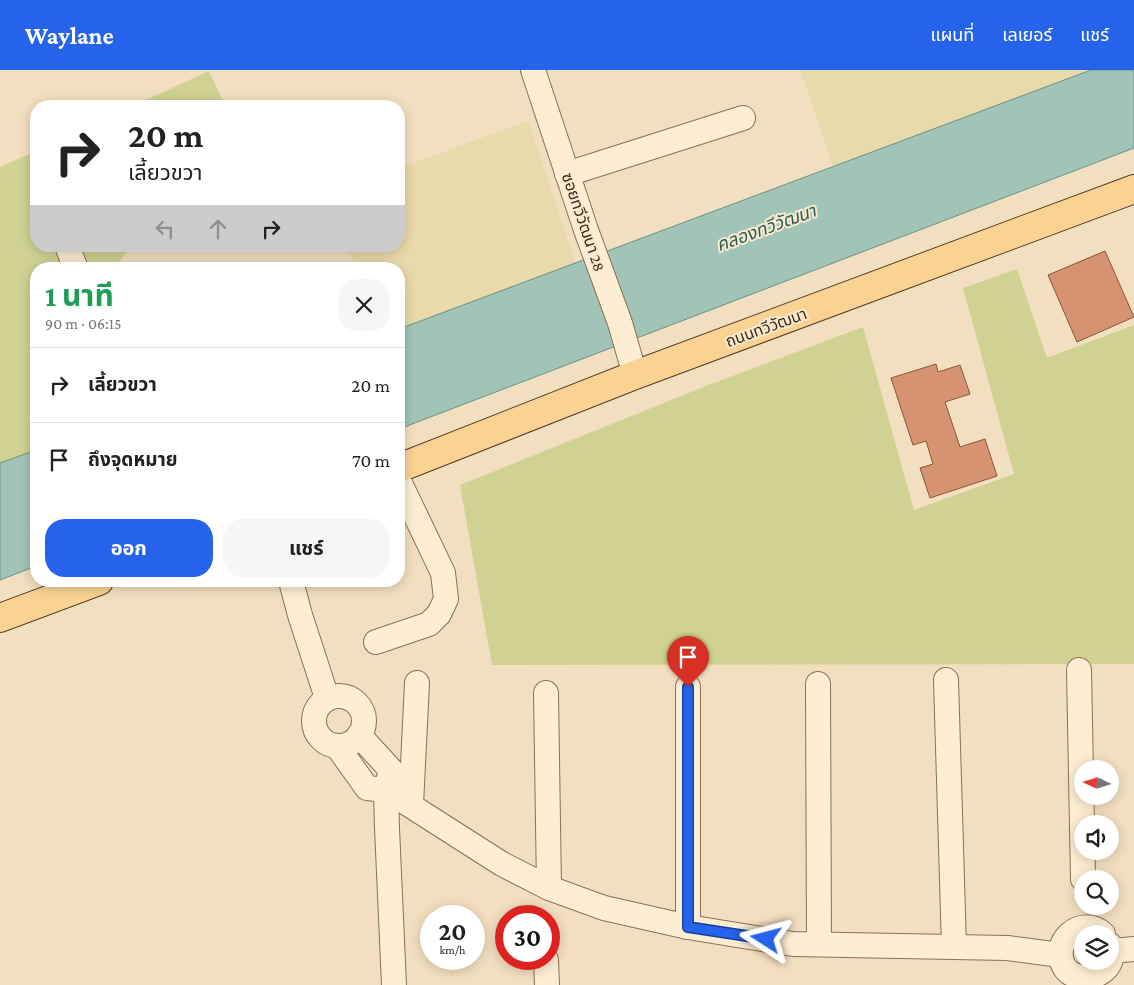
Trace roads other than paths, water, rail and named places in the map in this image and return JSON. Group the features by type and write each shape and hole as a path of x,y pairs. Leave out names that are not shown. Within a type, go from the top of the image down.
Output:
{"main road":[{"name":"ถนนทวีวัฒนา","path":"405,466 636,375 1134,189"},
{"path":"0,618 83,587"}],"street":[{"name":"ซอยทวีวัฒนา 28","path":"533,70 636,375"},
{"path":"567,174 743,118"},
{"path":"376,642 429,624 439,614 446,599 443,573 405,494"},
{"path":"293,587 327,698"},
{"path":"1079,670 1083,870"},
{"path":"946,680 954,947"},
{"path":"411,805 417,683"},
{"path":"818,684 819,944"},
{"path":"688,687 688,927"},
{"path":"546,693 549,888"},
{"path":"347,697 358,704 363,716 362,729 359,735 350,744 337,746 327,743 322,740 314,726 316,710 327,698 347,697"},
{"path":"359,735 391,770 386,790 394,985"},
{"path":"337,746 367,788 386,790 502,864 549,888 604,908 688,927 793,944 1007,948 1060,956"},
{"path":"1074,932 1071,932 1062,942 1060,956 1065,968 1075,977 1088,982 1105,970"},
{"path":"546,970 547,985"}],"water":[{"name":"คลองทวีวัฒนา","path":"1091,70 1134,70 1134,148 405,427 405,327"},
{"path":"30,452 30,568 0,580 0,463"}]}
